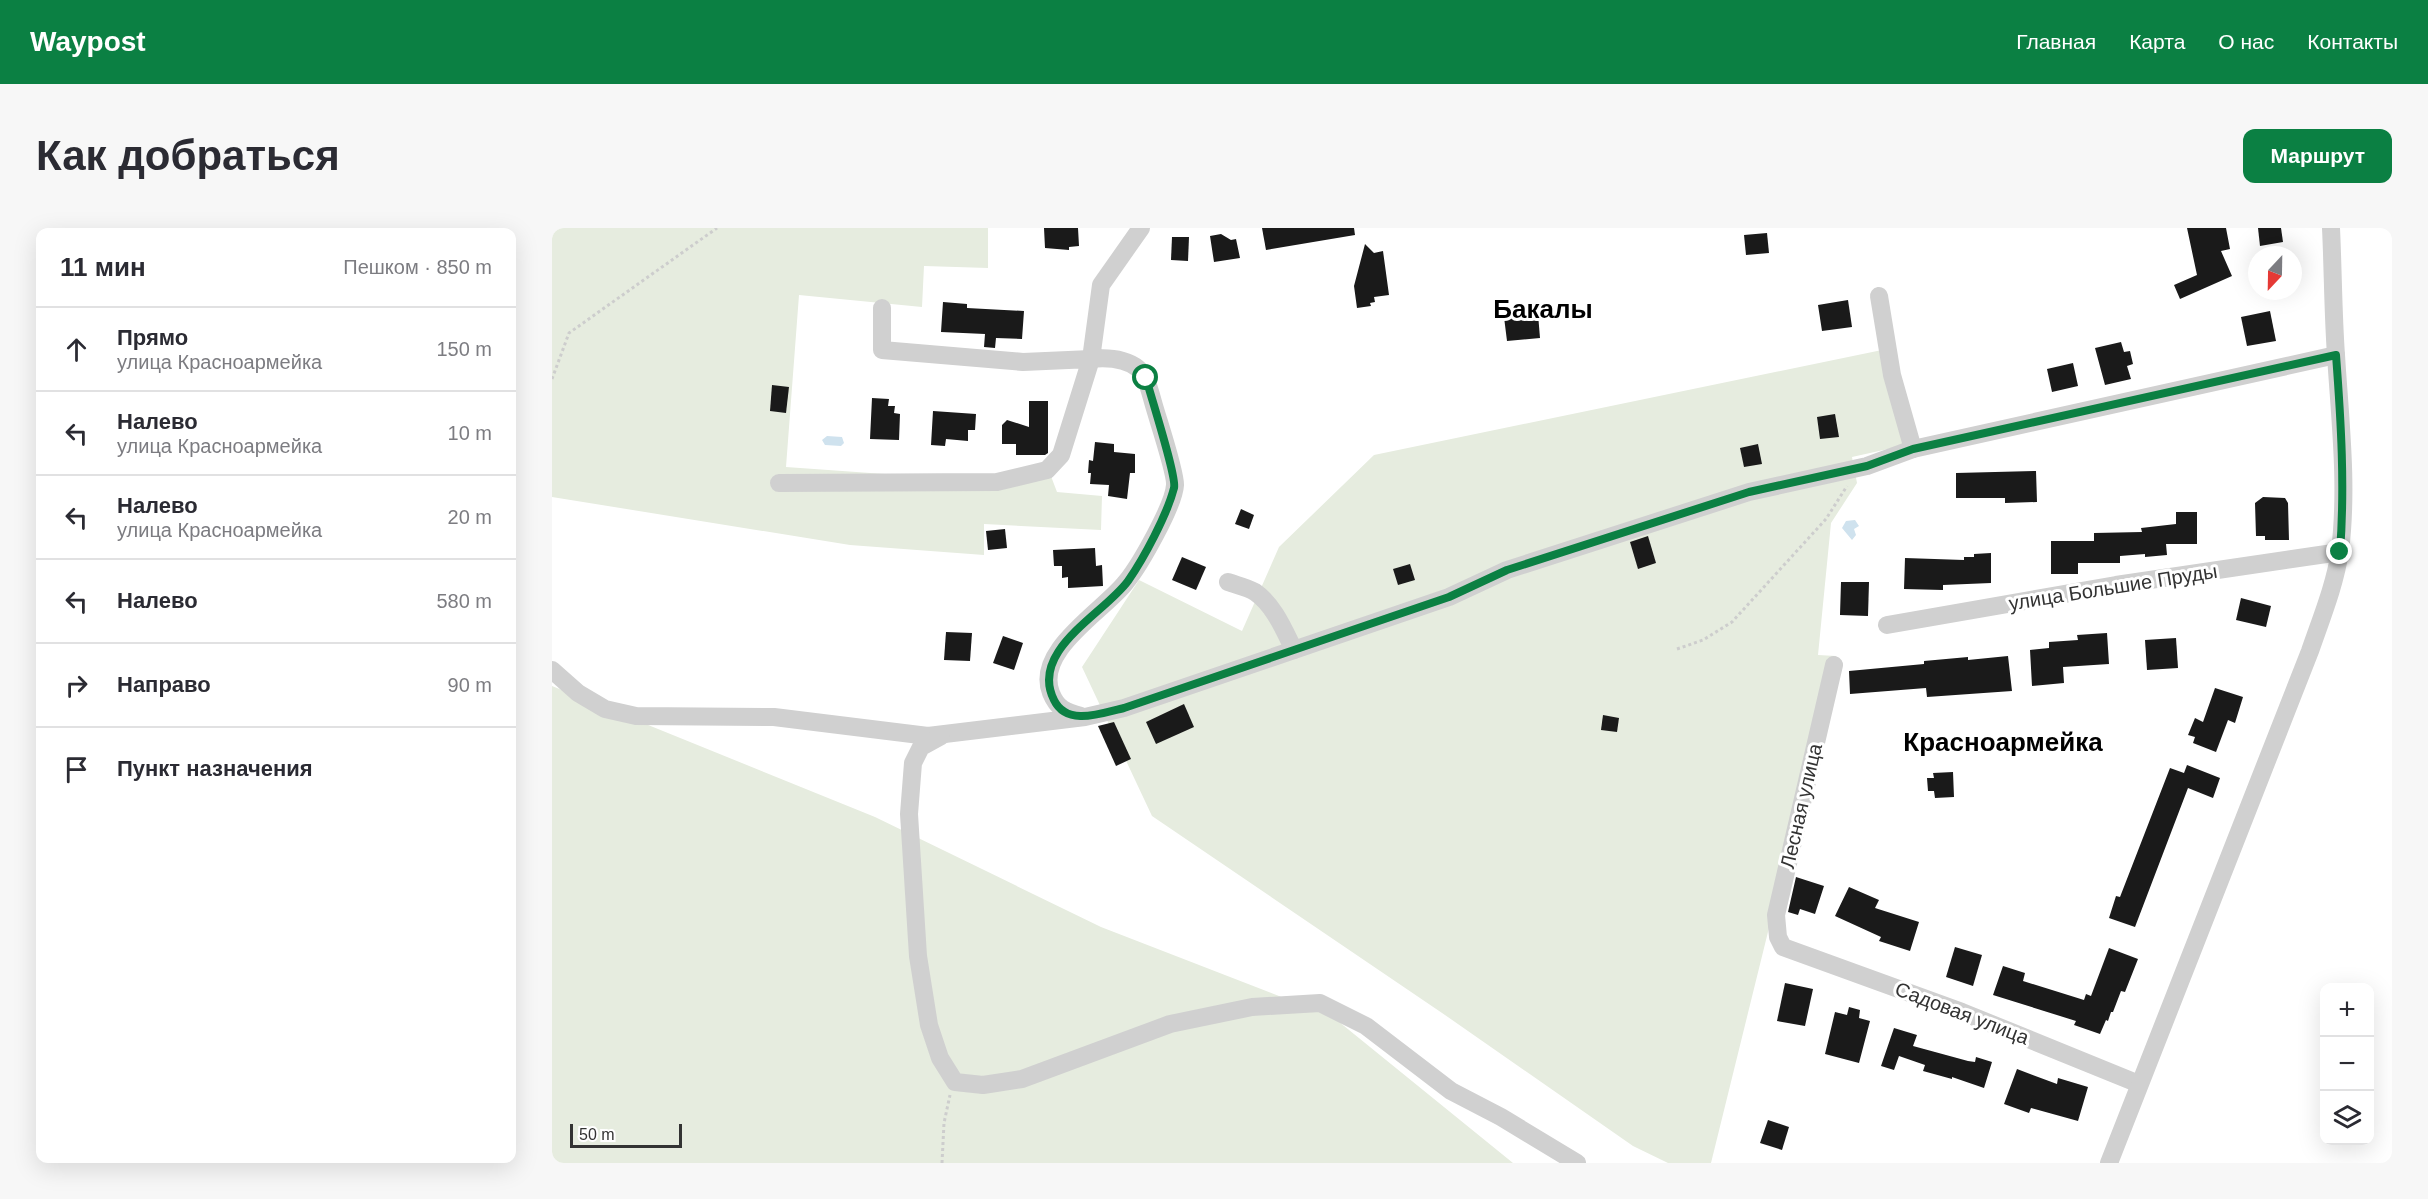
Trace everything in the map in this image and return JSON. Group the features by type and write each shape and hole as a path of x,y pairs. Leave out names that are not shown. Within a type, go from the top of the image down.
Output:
{"street":[{"path":"779,483 997,482 1047,470 1061,455 1091,359 1101,285 1141,228"},
{"path":"2109,1163 2310,651 2332,586 2340,552 2342,434 2331,228"},
{"path":"1879,296 1892,375 1913,449"},
{"path":"882,308 882,350 1023,362 1110,357 1132,365 1146,378 1176,484 1168,508 1127,581 1110,600 1070,635 1049,671 1049,688 1055,703 1066,712 1085,717"},
{"path":"552,670 578,693 605,709 636,716 774,717 928,736 1085,717 1124,708 1449,597 1507,570 1749,492 1867,466 1913,449 2336,355"},
{"name":"улица Большие Пруды","path":"1887,625 2116,585 2340,552"},
{"path":"1228,582 1253,590 1266,602 1294,650"},
{"name":"Лесная улица","path":"1783,947 1778,937 1776,915 1834,665"},
{"path":"945,734 921,747 913,763 909,814 918,956 929,1025 940,1058 955,1082 983,1085 1022,1079 1170,1024 1252,1007 1320,1003 1366,1026 1451,1090 1577,1163"},
{"name":"Садовая улица","path":"1783,947 1962,1012 2139,1084"}],"path":[{"path":"552,379 569,333 717,228"},
{"path":"1677,649 1703,640 1732,622 1826,519 1850,480 1867,466"},
{"path":"942,1163 944,1123 955,1082"}],"shaded area":[{"path":"552,228 988,228 988,268 924,266 922,307 799,295 786,467 997,482 1049,471 1057,492 1102,496 1101,530 984,524 984,555 850,545 552,497"},
{"path":"1882,350 1906,445 1852,457 1857,483 1831,523 1818,655 1836,656 1711,1163 1668,1163 1633,1146 1152,816 1082,667 1139,580 1242,631 1279,547 1374,455"},
{"path":"552,686 875,817 1101,927 1333,1017 1513,1163 552,1163"}],"water":[{"path":"827,436 842,437 844,443 841,446 825,445 822,440"},
{"path":"1855,520 1859,526 1854,529 1856,535 1852,540 1842,528 1846,521"}],"building":[{"path":"1044,228 1078,228 1079,246 1069,247 1069,250 1045,248"},
{"path":"1262,228 1354,228 1355,235 1266,250"},
{"path":"2187,228 2226,228 2230,249 2221,251 2232,276 2180,299 2174,285 2197,275"},
{"path":"2258,228 2281,228 2283,242 2260,246"},
{"path":"1767,233 1769,253 1746,255 1744,235"},
{"path":"1221,234 1231,240 1236,239 1240,258 1214,262 1210,236"},
{"path":"1172,237 1189,237 1188,261 1171,260"},
{"path":"1365,244 1374,253 1383,251 1389,295 1374,297 1375,302 1370,303 1371,306 1357,308 1354,286"},
{"path":"1848,300 1852,327 1822,331 1818,305"},
{"path":"943,302 967,304 967,308 1024,311 1022,339 996,338 995,348 984,347 985,334 941,332"},
{"path":"2270,311 2276,341 2247,346 2241,317"},
{"path":"1538,314 1540,338 1507,341 1504,317"},
{"path":"2121,342 2124,352 2130,351 2133,364 2127,366 2131,379 2105,385 2095,348"},
{"path":"2073,363 2078,386 2052,392 2047,369"},
{"path":"772,385 789,387 786,413 770,411"},
{"path":"872,398 889,399 888,406 895,406 894,413 900,414 899,440 870,439"},
{"path":"1029,401 1048,401 1048,453 1045,455 1016,455 1016,444 1002,444 1002,425 1007,420 1029,427"},
{"path":"933,411 976,414 975,430 968,430 968,441 946,439 945,446 931,445"},
{"path":"1835,414 1839,437 1820,439 1817,417"},
{"path":"1095,442 1114,444 1114,452 1135,454 1135,473 1130,473 1127,499 1108,496 1109,485 1090,484 1089,460 1093,461"},
{"path":"1758,444 1762,464 1744,467 1740,448"},
{"path":"2036,471 2037,502 2005,503 2005,498 1956,498 1956,473"},
{"path":"2263,497 2285,498 2288,503 2289,540 2265,540 2265,536 2256,536 2255,503"},
{"path":"1241,509 1254,515 1249,529 1235,524"},
{"path":"2176,512 2197,512 2197,544 2166,544 2167,555 2120,556 2120,563 2078,563 2078,574 2051,574 2051,541 2094,541 2094,533 2142,532 2141,528 2176,524"},
{"path":"1005,529 1007,548 988,550 986,531"},
{"path":"1648,536 1656,563 1638,569 1630,542"},
{"path":"1095,548 1096,566 1102,565 1103,586 1068,588 1068,577 1062,578 1062,566 1054,566 1053,550"},
{"path":"1991,553 1991,583 1943,585 1943,590 1904,589 1905,558 1964,560 1964,557 1974,557 1974,554"},
{"path":"1182,557 1206,567 1196,590 1172,580"},
{"path":"1410,564 1415,580 1398,585 1393,569"},
{"path":"1841,582 1869,582 1868,616 1840,615"},
{"path":"2241,598 2271,606 2266,627 2236,620"},
{"path":"946,632 972,633 970,661 944,660"},
{"path":"2107,633 2109,664 2063,667 2064,683 2032,686 2030,650 2049,648 2049,642 2078,640 2077,635"},
{"path":"1003,636 1023,643 1014,670 993,663"},
{"path":"2176,638 2178,668 2147,670 2145,640"},
{"path":"2008,656 2012,691 1927,697 1926,688 1850,694 1849,671 1924,664 1924,661"},
{"path":"2215,688 2243,697 2235,723 2228,720 2216,752 2193,743 2195,737 2188,735 2195,718 2203,722"},
{"path":"1184,704 1194,727 1156,744 1146,722"},
{"path":"1603,715 1619,718 1617,732 1601,730"},
{"path":"1114,722 1131,759 1116,766 1098,726"},
{"path":"2187,765 2220,778 2213,798 2188,788 2135,927 2109,918 2116,896 2120,897 2170,768 2184,773"},
{"path":"1953,772 1954,797 1935,798 1934,791 1928,791 1927,778 1934,778 1933,773"},
{"path":"1796,877 1824,886 1815,914 1800,909 1798,915 1788,912"},
{"path":"1849,887 1879,900 1875,908 1919,922 1910,951 1879,941 1881,937 1835,916"},
{"path":"1955,947 1982,955 1973,986 1946,977"},
{"path":"2109,948 2138,959 2125,992 2121,991 2113,1012 2108,1021 2106,1020 2100,1034 2074,1025 2076,1021 1993,995 2003,966 2025,973 2023,981 2084,1000 2086,994 2091,996"},
{"path":"1785,983 1813,989 1805,1026 1777,1021"},
{"path":"1849,1007 1860,1010 1859,1018 1870,1021 1859,1063 1825,1054 1835,1012 1847,1015"},
{"path":"1894,1028 1917,1035 1913,1046 1968,1061 1975,1062 1976,1057 1992,1062 1984,1088 1952,1077 1952,1079 1923,1071 1925,1065 1899,1056 1894,1070 1881,1066"},
{"path":"2017,1069 2057,1084 2058,1078 2088,1087 2078,1121 2031,1108 2029,1113 2004,1104"},
{"path":"1768,1120 1789,1127 1782,1150 1760,1143"}],"district":[{"name":"Бакалы","path":"1543,309"},
{"name":"Красноармейка","path":"2003,742"}],"route":[{"path":"1146,378 1176,484 1168,508 1127,581 1110,600 1070,635 1049,671 1049,688 1055,703 1066,712 1085,717 1124,708 1449,597 1507,570 1749,492 1867,466 1913,449 2336,355 2342,434 2340,552"}]}
